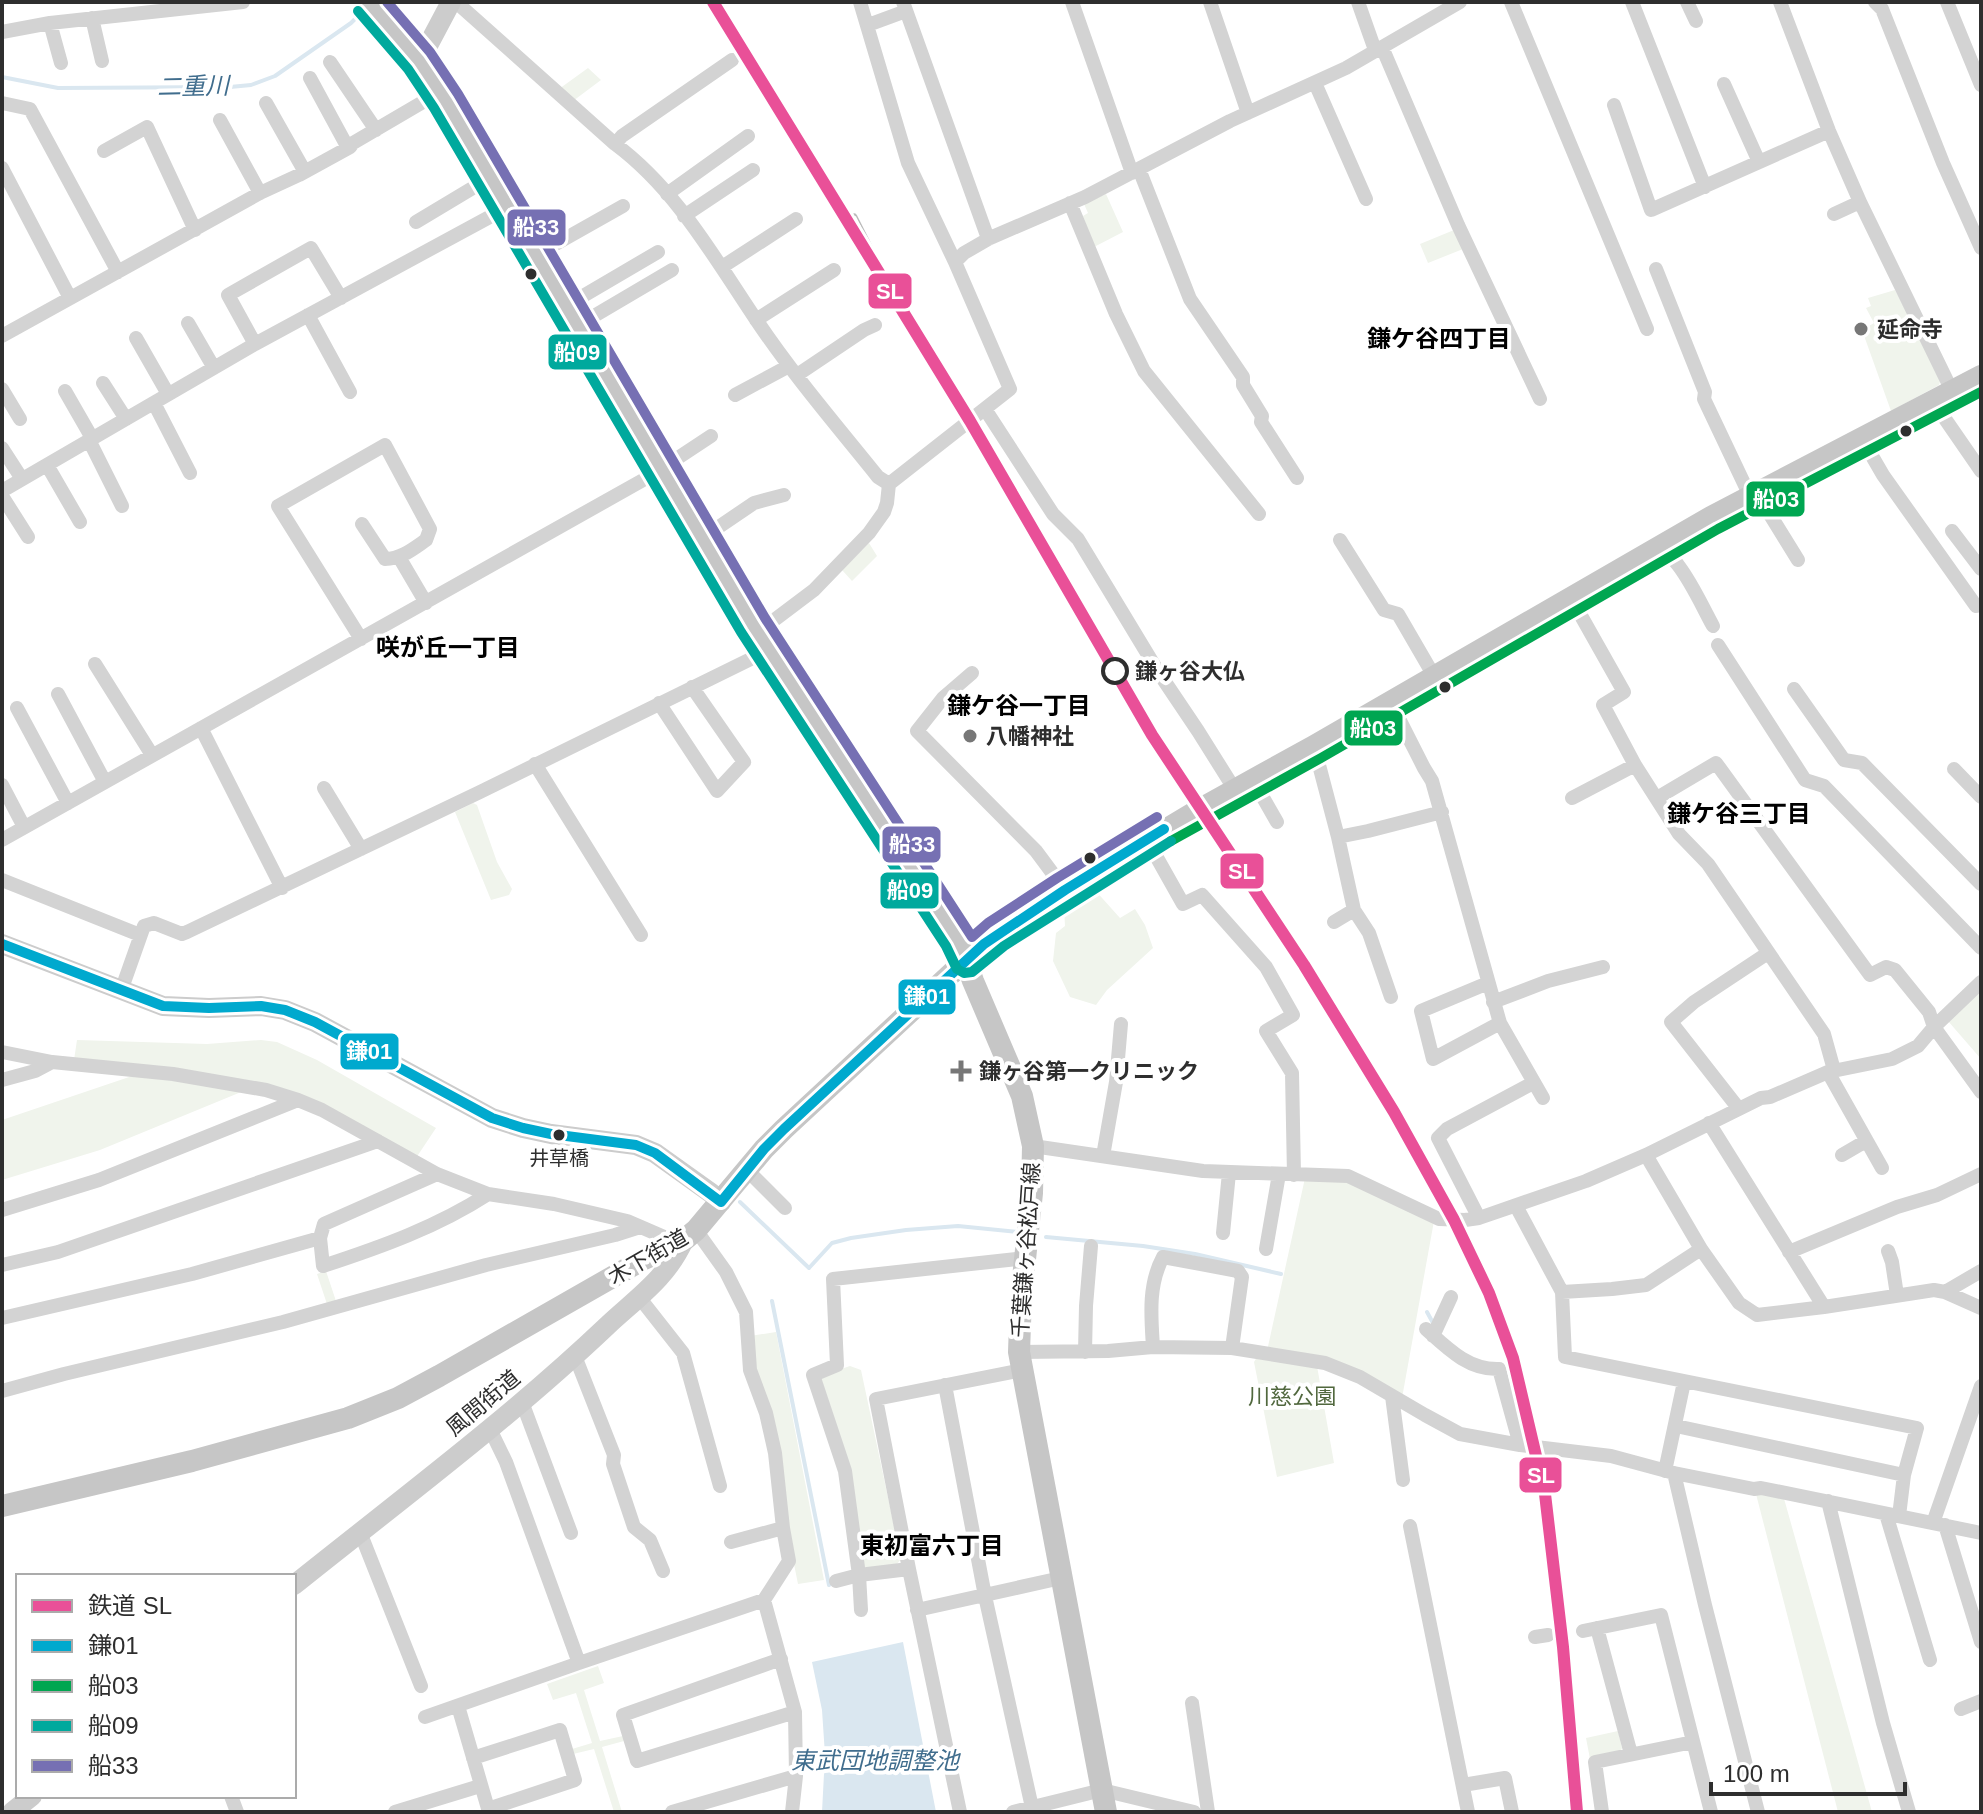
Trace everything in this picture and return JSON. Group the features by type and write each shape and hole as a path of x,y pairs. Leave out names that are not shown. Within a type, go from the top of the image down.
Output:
{"main road":[{"name":"千葉鎌ヶ谷松戸線","path":"370,3 419,61 440,92 701,539 769,650 958,939 967,959 973,981 1022,1096 1033,1146 1020,1361 1104,1801"},
{"name":"木下街道","path":"2,1506 179,1464 348,1418 398,1398 685,1238 721,1202 784,1129 996,935 1147,840 1661,546 1753,494 1981,376"}],"street":[{"path":"2,32 50,23 243,2"},
{"path":"424,53 454,2 635,159 705,241 793,371 878,477 889,484"},
{"path":"765,627 814,590 873,528 887,503 889,484 1010,389 908,163 860,2"},
{"path":"1072,2 1136,171 1190,299 1243,377 1243,385 1262,416 1261,422 1297,478"},
{"path":"1210,2 1248,113"},
{"path":"1358,2 1540,399"},
{"path":"955,262 990,238 1070,203 1248,113 1346,68 1438,8 1460,2"},
{"path":"1511,2 1647,329"},
{"path":"1632,2 1705,187"},
{"path":"1687,2 1696,21"},
{"path":"1780,2 1829,131 1942,395 1969,456 1981,471"},
{"path":"1875,2 1882,9 1943,163 1981,248"},
{"path":"1947,2 1981,85"},
{"path":"868,25 904,6 990,238"},
{"path":"92,18 102,61"},
{"path":"50,23 61,63"},
{"path":"615,144 622,136 732,60"},
{"path":"330,62 376,130"},
{"path":"310,78 348,148"},
{"path":"1315,83 1366,199"},
{"path":"1724,84 1759,162"},
{"path":"3,333 260,193 305,172 440,92"},
{"path":"2,103 30,109 118,272"},
{"path":"266,103 305,172"},
{"path":"1614,105 1651,210 1829,131"},
{"path":"220,120 260,193"},
{"path":"104,151 147,127 195,230"},
{"path":"667,194 748,136"},
{"path":"2,168 70,298"},
{"path":"684,216 753,170"},
{"path":"416,222 491,177"},
{"path":"1834,214 1860,202"},
{"path":"1070,203 1116,314 1144,371 1259,514"},
{"path":"536,255 623,206"},
{"path":"28,537 2,493 22,479 255,344 508,207"},
{"path":"722,267 796,219"},
{"path":"255,344 228,295 311,248 341,298"},
{"path":"566,306 658,252"},
{"path":"1656,269 1705,392 1704,399 1753,494 1798,560"},
{"path":"577,326 672,270"},
{"path":"756,320 834,270"},
{"path":"308,315 350,392"},
{"path":"188,323 214,368"},
{"path":"735,395 793,371 875,325"},
{"path":"136,338 168,394"},
{"path":"103,383 126,419"},
{"path":"2,389 20,419"},
{"path":"65,391 122,506"},
{"path":"154,403 190,473"},
{"path":"985,409 1053,514 1078,539 1198,731 1277,822"},
{"path":"2,840 661,470 711,436"},
{"path":"1861,437 1883,475 1976,606"},
{"path":"361,639 278,506 385,445 430,529 426,540 399,557 385,559 362,524"},
{"path":"2,448 22,479"},
{"path":"47,465 80,522"},
{"path":"701,539 754,503 784,495"},
{"path":"1952,531 1981,569"},
{"path":"1340,540 1384,610 1398,614 1434,676"},
{"path":"1661,546 1677,563 1713,626"},
{"path":"399,557 426,603"},
{"path":"1571,598 1624,692 1603,705 1635,765 1679,834 1708,864 1824,1034 1831,1071 1882,1168"},
{"path":"1718,645 1805,780 1824,786 1981,948"},
{"path":"121,991 144,926 154,923 182,934 187,932 769,650"},
{"path":"95,664 152,755"},
{"path":"972,673 943,698 917,731 1036,851 1065,890"},
{"path":"659,703 717,791 744,762 692,687"},
{"path":"1794,689 1844,760 1862,763 1981,884"},
{"path":"58,694 105,782"},
{"path":"1390,701 1432,781 1500,1023 1543,1098"},
{"path":"17,708 68,803"},
{"path":"201,728 282,888"},
{"path":"1314,746 1354,910 1370,923 1369,933 1391,997"},
{"path":"1657,798 1716,763 1870,975 1886,967 1895,970 1929,1012 1934,1027 1981,1092"},
{"path":"535,764 641,935"},
{"path":"1572,798 1635,765"},
{"path":"1954,769 1981,797"},
{"path":"2,785 24,827"},
{"path":"324,788 361,849"},
{"path":"1338,837 1442,812"},
{"path":"1147,840 1183,904 1202,895 1266,967 1293,1015 1266,1031 1292,1073 1294,1175"},
{"path":"2,880 140,935"},
{"path":"1334,922 1354,910"},
{"path":"2,944 163,1006 261,1006 285,1010 326,1028 492,1118 551,1134 636,1145 655,1153 721,1202"},
{"path":"1739,1109 1671,1022 1694,1002 1768,953"},
{"path":"1493,1002 1548,981 1603,967"},
{"path":"1033,1146 1229,1173 1348,1176 1439,1219 1479,1218 1586,1181 1761,1098 1831,1071 1892,1059 1918,1046 1981,982"},
{"path":"1488,983 1421,1011 1433,1059 1500,1023"},
{"path":"1103,1156 1116,1082 1121,1024"},
{"path":"2,1052 52,1062 188,1077 266,1090 322,1110 437,1174 488,1194 554,1204 627,1221 664,1237 685,1238 726,1272 746,1312 750,1370 766,1413 775,1453 789,1561 764,1600 425,1717"},
{"path":"2,1080 35,1071 52,1062"},
{"path":"1479,1218 1438,1138 1447,1129 1533,1083"},
{"path":"2,1210 99,1180 298,1100"},
{"path":"1709,1123 1824,1307"},
{"path":"2,1265 58,1252 378,1141"},
{"path":"1842,1155 1866,1141"},
{"path":"1646,1155 1701,1249 1739,1303 1757,1315 1934,1290 1981,1308"},
{"path":"747,1170 785,1208"},
{"path":"1223,1233 1229,1173"},
{"path":"437,1174 324,1224 320,1238 323,1266 433,1226 488,1194"},
{"path":"1266,1249 1279,1174"},
{"path":"1789,1252 1897,1207 1937,1195 1981,1174"},
{"path":"1516,1206 1562,1292 1565,1357 1917,1428 1893,1515 1930,1660"},
{"path":"2,1391 283,1322 486,1265 640,1227"},
{"path":"2,1318 192,1274 320,1238"},
{"name":"風間街道","path":"296,1583 428,1481 575,1356 668,1270 685,1238"},
{"path":"861,1610 845,1471 813,1375 837,1365 833,1279 1027,1242"},
{"path":"1085,1352 1091,1246"},
{"path":"1562,1292 1646,1285 1701,1249"},
{"path":"1888,1251 1897,1295"},
{"path":"1153,1347 1150,1300 1163,1257 1238,1271 1242,1277 1232,1348"},
{"path":"1945,1292 1981,1271"},
{"path":"639,1297 683,1353 720,1486"},
{"path":"1451,1297 1429,1332 1463,1360 1487,1369 1499,1369 1520,1445"},
{"path":"960,1812 876,1399 945,1385 1020,1361 1153,1347 1232,1348 1325,1363 1360,1377 1460,1434 1611,1456 1670,1472 1981,1533"},
{"path":"575,1356 614,1455 613,1464 634,1527 650,1540 663,1571"},
{"path":"1684,1382 1670,1472 1758,1812"},
{"path":"945,1385 985,1596 1032,1810"},
{"path":"1981,1386 1939,1524 1981,1642"},
{"path":"1392,1396 1403,1480"},
{"path":"522,1402 571,1533"},
{"path":"1676,1426 1904,1475"},
{"path":"490,1429 506,1462 579,1663"},
{"path":"1828,1501 1883,1723 1909,1812"},
{"path":"1410,1526 1468,1812"},
{"path":"731,1542 783,1528"},
{"path":"360,1532 421,1686"},
{"path":"836,1581 909,1569"},
{"path":"917,1610 1061,1578"},
{"path":"764,1600 795,1712 796,1776 792,1812"},
{"path":"1631,1754 1590,1630 1661,1615 1711,1812"},
{"path":"781,1659 623,1715 637,1761 795,1712"},
{"path":"1961,1709 1981,1701"},
{"path":"1192,1703 1208,1812"},
{"path":"458,1706 480,1786 489,1811 575,1780 560,1730 473,1758"},
{"path":"1602,1812 1595,1762 1693,1742"},
{"path":"672,1812 796,1776"},
{"path":"1463,1785 1505,1778 1512,1812"},
{"path":"395,1812 480,1786"},
{"path":"12,1812 30,1798"},
{"path":"1013,1812 1104,1801 1194,1812"}],"green space":[{"path":"588,68 601,80 573,101 559,89"},
{"path":"1106,194 1123,232 1094,247 1083,216 1088,213 1084,204"},
{"path":"1454,230 1463,249 1428,263 1420,244"},
{"path":"1895,290 1941,379 1939,385 1891,411 1862,330 1874,323 1866,308 1871,306 1868,298"},
{"path":"869,543 877,556 852,581 842,570"},
{"path":"473,803 477,805 497,862 512,889 509,895 491,900 455,812"},
{"path":"1094,889 1120,918 1135,909 1153,948 1107,990 1096,1005 1070,997 1053,961 1056,933 1065,926 1064,908"},
{"path":"1977,992 1981,996 1981,1059 1948,1021"},
{"path":"77,1040 207,1044 261,1040 277,1042 317,1060 436,1128 416,1158 321,1105 74,1060"},
{"path":"138,1074 246,1090 100,1150 2,1180 2,1120"},
{"path":"1305,1178 1346,1180 1434,1221 1402,1398 1371,1379 1267,1351"},
{"path":"326,1271 336,1301 327,1304 317,1274"},
{"path":"776,1332 824,1580 798,1584 750,1336"},
{"name":"川慈公園","path":"1257,1357 1317,1366 1334,1463 1277,1477 1254,1362"},
{"path":"850,1366 861,1370 901,1559 897,1564 868,1569 862,1565 820,1376"},
{"path":"1756,1494 1783,1495 1872,1812 1838,1812"},
{"path":"598,1666 604,1683 584,1690 600,1741 623,1736 624,1741 602,1747 622,1812 614,1812 594,1749 573,1754 572,1749 592,1743 576,1693 553,1700 547,1684"},
{"path":"1618,1731 1622,1748 1620,1753 1590,1759 1586,1738"}],"water":[{"name":"東武団地調整池","path":"903,1642 936,1812 822,1812 825,1755 822,1710 812,1662"}],"waterway":[{"name":"二重川","path":"2,77 58,88 251,85 275,76 351,23 363,11"},
{"path":"740,1202 809,1268 832,1243 851,1238 958,1226 1019,1232"},
{"path":"1046,1237 1195,1254 1281,1274"},
{"path":"772,1301 829,1585"},
{"path":"1427,1312 1433,1323"}],"railway":[{"path":"854,217 905,318"}],"rail line":[{"name":"SL","path":"713,2 970,421 1152,735 1304,965 1394,1112 1454,1220 1489,1293 1513,1358 1545,1494 1563,1647 1577,1812"}],"transit line":[{"name":"船33","path":"387,2 430,52 458,94 765,618 972,937 1057,878 1157,817"},
{"name":"船09","path":"358,11 408,69 434,108 741,632 946,946 957,969 964,973 972,972 1004,946 1171,841"},
{"name":"船03","path":"1171,841 1718,529 1981,392"},
{"name":"鎌01","path":"721,1202 784,1129 984,944 1164,829"},
{"name":"鎌01","path":"2,944 163,1006 261,1006 285,1010 315,1022 492,1118 551,1134 636,1145 655,1153 721,1202"}],"place":[{"name":"延命寺","path":"1861,329"},
{"name":"鎌ヶ谷大仏","path":"1115,671"},
{"name":"八幡神社","path":"970,736"},
{"name":"鎌ヶ谷第一クリニック","path":"961,1071"},
{"name":"井草橋","path":"559,1135"}],"district":[{"name":"鎌ケ谷四丁目","path":"1439,338"},
{"name":"咲が丘一丁目","path":"448,647"},
{"name":"鎌ケ谷一丁目","path":"1019,705"},
{"name":"鎌ケ谷三丁目","path":"1739,813"},
{"name":"東初富六丁目","path":"932,1545"}]}
